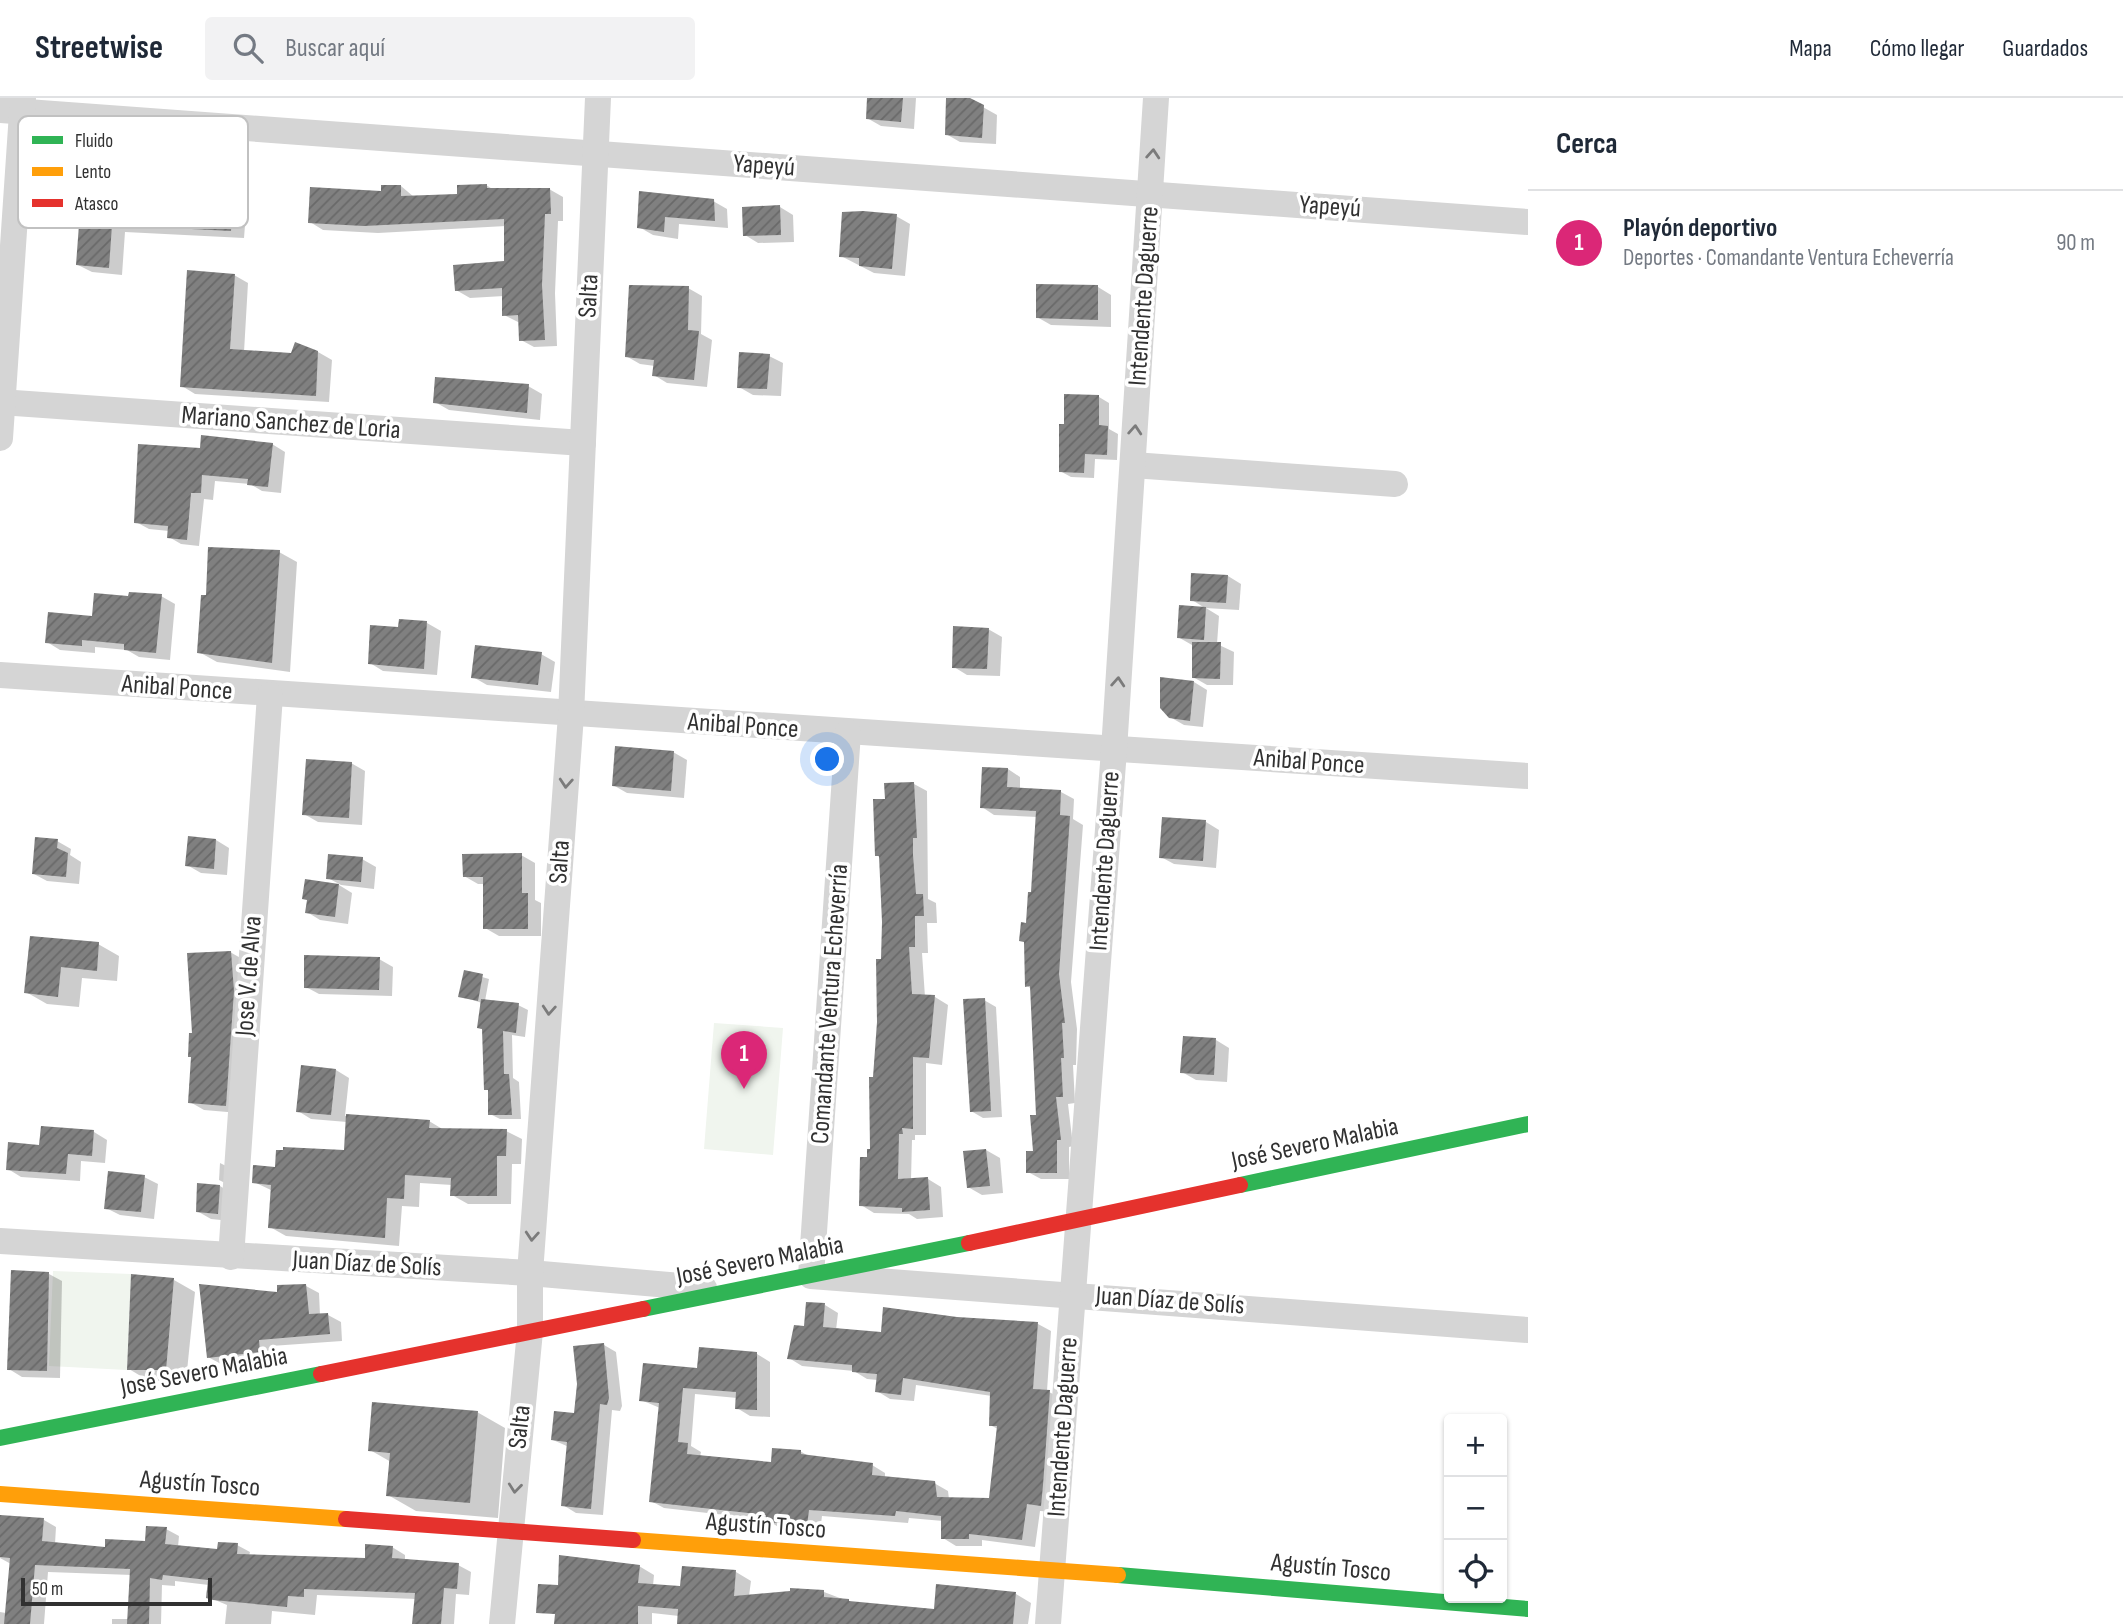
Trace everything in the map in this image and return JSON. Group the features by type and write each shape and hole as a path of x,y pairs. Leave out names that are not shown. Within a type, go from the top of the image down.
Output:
{"street":[{"name":"Salta","path":"502,1624 530,1331 530,1273 571,715 598,98"},
{"name":"Intendente Daguerre","path":"1048,1624 1114,750 1156,98"},
{"name":"Yapeyú","path":"15,107 126,116"},
{"path":"0,438 15,107"},
{"name":"Yapeyú","path":"248,126 1528,222"},
{"name":"Mariano Sanchez de Loria","path":"1,402 583,443"},
{"path":"1133,465 1395,484"},
{"name":"Anibal Ponce","path":"0,676 1528,776"},
{"name":"Jose V. de Alva","path":"231,1257 270,695"},
{"name":"Comandante Ventura Echeverría","path":"811,1276 848,732"},
{"name":"José Severo Malabia","path":"0,1438 811,1276 1528,1124"},
{"name":"Juan Díaz de Solís","path":"0,1241 530,1273 735,1291"},
{"name":"Juan Díaz de Solís","path":"811,1276 1528,1330"},
{"name":"Agustín Tosco","path":"0,1494 1052,1570 1528,1609"}],"shaded area":[{"path":"714,1023 783,1028 773,1155 704,1149"},
{"path":"53,1271 131,1274 127,1370 49,1366"}],"building":[{"path":"867,98 903,98 901,122 866,119"},
{"path":"946,98 970,98 984,105 982,138 945,135"},
{"path":"487,184 487,188 550,188 551,214 545,214 542,285 545,340 519,341 518,315 502,316 502,288 455,291 453,265 504,261 504,219 364,226 308,223 310,187 381,191 381,185 401,185 401,196 457,194 457,185"},
{"path":"639,191 714,199 715,221 665,217 664,232 637,228"},
{"path":"780,205 781,235 743,236 742,207"},
{"path":"842,212 897,214 892,269 859,266 859,258 839,257"},
{"path":"79,228 112,228 109,268 76,265"},
{"path":"172,228 231,228 231,231"},
{"path":"187,270 235,274 230,349 291,353 295,342 318,351 316,396 180,387"},
{"path":"1036,284 1098,285 1098,320 1036,318"},
{"path":"629,285 689,286 688,330 699,331 694,380 652,376 654,360 625,357"},
{"path":"739,352 770,354 767,389 737,388"},
{"path":"435,377 529,384 527,413 433,403"},
{"path":"1064,394 1099,395 1099,425 1108,426 1107,455 1085,454 1084,473 1059,472 1059,424 1064,424"},
{"path":"201,435 273,443 268,487 247,485 248,479 202,475 201,493 191,493 187,540 167,538 168,526 134,523 138,444 200,448"},
{"path":"208,547 280,550 272,663 197,653 201,595 206,595"},
{"path":"1191,573 1228,575 1226,603 1190,601"},
{"path":"129,592 162,594 156,653 124,650 124,644 82,640 82,646 45,643 48,612 92,616 94,593 128,596"},
{"path":"1179,605 1206,607 1204,640 1177,638"},
{"path":"399,619 427,621 424,669 368,664 370,625 398,627"},
{"path":"953,626 989,628 987,669 952,668"},
{"path":"1192,642 1221,642 1220,679 1192,678"},
{"path":"475,645 542,652 538,685 471,678"},
{"path":"1160,677 1194,681 1190,721 1169,718 1160,708"},
{"path":"615,746 674,751 671,791 612,786"},
{"path":"306,759 352,762 349,818 302,815"},
{"path":"982,767 1008,768 1007,787 1061,790 1060,815 1070,816 1059,974 1065,1023 1062,1023 1064,1058 1061,1058 1063,1097 1056,1097 1061,1140 1057,1140 1057,1173 1026,1173 1026,1151 1033,1151 1030,1115 1036,1115 1030,986 1025,987 1024,942 1019,941 1021,922 1026,923 1028,892 1031,892 1036,811 980,808"},
{"path":"914,782 917,838 913,838 913,855 916,894 923,894 924,916 915,916 915,947 909,947 912,994 935,995 929,1058 913,1057 913,1129 902,1128 903,1134 899,1134 898,1179 928,1177 930,1210 902,1212 902,1208 859,1206 860,1157 867,1157 867,1149 870,1149 869,1077 873,1077 877,1022 876,959 881,959 879,856 875,856 873,799 885,799 884,783"},
{"path":"1162,817 1206,820 1203,861 1159,858"},
{"path":"188,836 216,839 214,869 185,866"},
{"path":"35,837 58,839 57,848 68,853 66,877 32,874"},
{"path":"522,853 522,893 528,893 528,929 483,929 483,877 463,877 462,854"},
{"path":"328,854 363,857 361,882 326,879"},
{"path":"305,879 339,884 335,917 305,913 307,900 302,899"},
{"path":"30,936 99,942 97,971 61,967 58,997 24,993"},
{"path":"231,951 234,991 226,1106 188,1103 191,1057 188,1057 189,1033 192,1033 187,953"},
{"path":"304,955 380,957 379,990 304,988"},
{"path":"464,970 483,974 478,1001 458,997"},
{"path":"985,998 991,1111 970,1112 963,999"},
{"path":"481,999 519,1003 516,1033 503,1031 504,1074 509,1074 512,1115 488,1115 488,1090 484,1090 482,1029 477,1028"},
{"path":"1183,1036 1216,1038 1214,1075 1180,1073"},
{"path":"301,1065 336,1069 331,1115 296,1112"},
{"path":"346,1114 430,1120 429,1128 507,1129 506,1156 497,1156 497,1196 450,1196 451,1178 405,1175 404,1199 387,1198 385,1238 268,1228 271,1185 252,1183 253,1165 275,1167 276,1150 283,1150 283,1147 344,1150"},
{"path":"41,1126 94,1130 92,1156 68,1154 66,1174 6,1170 8,1142 39,1145"},
{"path":"986,1149 990,1186 967,1188 963,1151"},
{"path":"108,1171 145,1175 141,1212 104,1209"},
{"path":"197,1183 220,1185 218,1214 196,1212"},
{"path":"11,1270 49,1272 47,1371 7,1370"},
{"path":"131,1274 174,1278 166,1370 127,1370"},
{"path":"199,1284 277,1292 277,1285 306,1284 309,1314 328,1313 330,1334 259,1340 260,1352 207,1358"},
{"path":"806,1302 825,1303 823,1327 881,1332 883,1307 957,1317 1038,1322 1033,1389 1050,1390 1041,1506 1027,1504 1022,1540 969,1534 969,1539 941,1539 941,1516 896,1511 895,1516 809,1510 807,1526 766,1522 766,1515 649,1502 659,1403 639,1401 643,1363 697,1368 699,1347 757,1352 757,1410 735,1409 736,1392 683,1388 678,1442 688,1443 687,1454 771,1462 772,1448 801,1450 801,1454 873,1463 872,1475 935,1481 937,1497 989,1498 997,1426 989,1426 990,1392 903,1378 901,1395 875,1392 877,1374 852,1372 852,1365 787,1359 794,1325 804,1326"},
{"path":"604,1343 609,1398 607,1405 600,1404 591,1509 561,1506 567,1442 551,1440 554,1411 574,1413 577,1384 573,1346"},
{"path":"372,1402 478,1411 470,1503 386,1496 390,1453 368,1451"},
{"path":"0,1515 44,1518 42,1541 105,1547 105,1539 145,1541 146,1526 167,1527 165,1544 217,1549 218,1542 238,1543 237,1554 365,1558 365,1544 393,1546 392,1558 459,1563 457,1589 444,1588 441,1624 412,1624 415,1593 304,1589 304,1597 288,1596 287,1607 213,1600 206,1598 208,1580 163,1575 162,1580 150,1578 149,1624 127,1624 130,1569 35,1565 30,1624 4,1624 10,1558 0,1557"},
{"path":"559,1555 640,1565 638,1583 680,1586 682,1566 736,1570 734,1596 790,1591 790,1588 824,1590 824,1597 934,1609 936,1584 1016,1592 1013,1624 677,1624 678,1609 638,1606 638,1624 554,1624 555,1614 536,1613 538,1584 558,1585"}],"traffic: fast":[{"path":"1240,1185 1528,1124"},
{"path":"643,1309 969,1243"},
{"path":"0,1438 321,1374"},
{"path":"1118,1575 1528,1609"}],"traffic: slow":[{"path":"0,1494 346,1519"},
{"path":"633,1540 1118,1575"}],"traffic: jam":[{"path":"969,1243 1240,1185"},
{"path":"321,1374 643,1309"},
{"path":"346,1519 633,1540"}],"place":[{"name":"Playón deportivo","path":"744,1089"}]}
